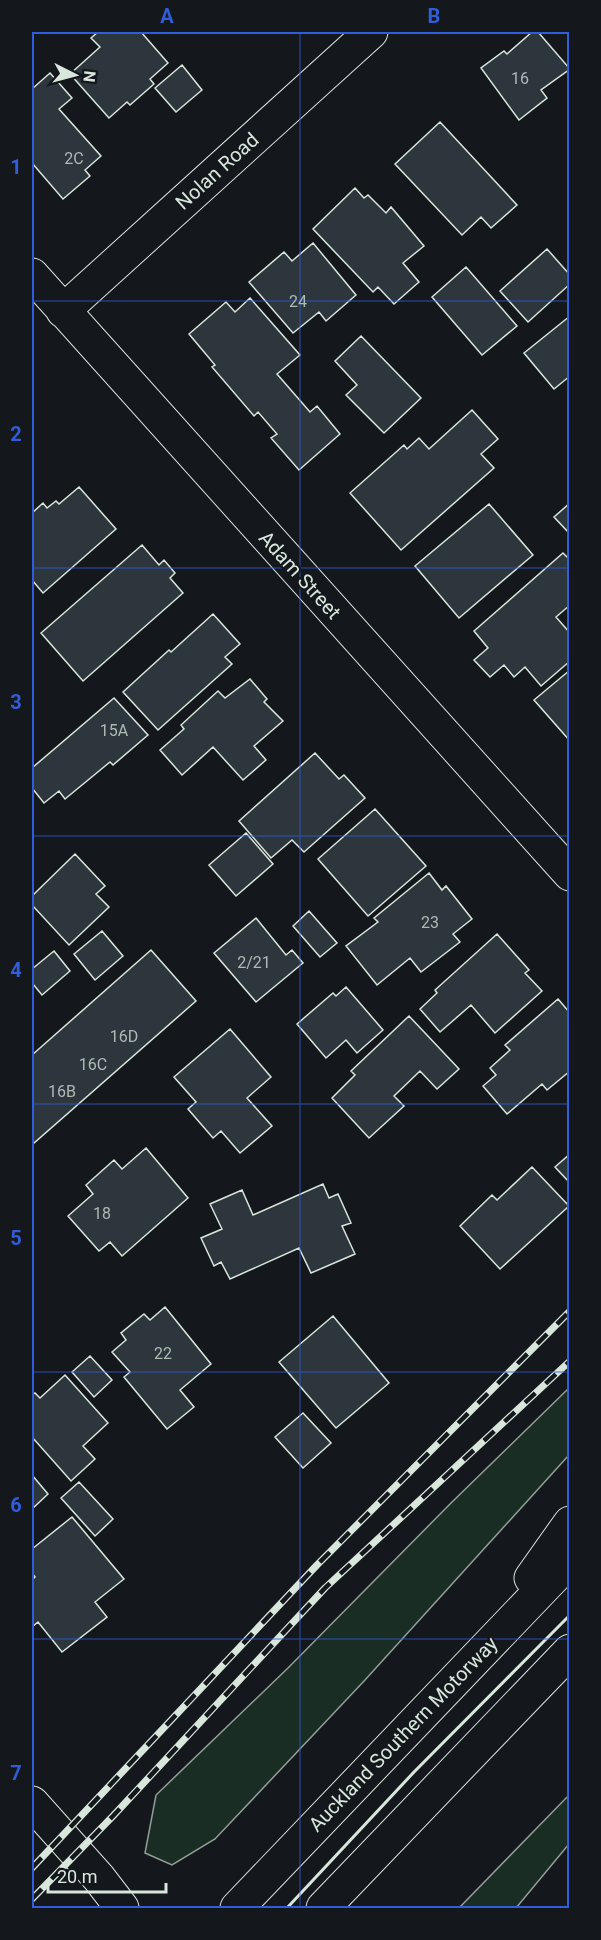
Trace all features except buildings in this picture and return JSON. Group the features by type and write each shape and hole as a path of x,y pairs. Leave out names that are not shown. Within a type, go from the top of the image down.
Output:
{"main road":[{"name":"Nolan Road","path":"63,311 371,32"},
{"name":"Adam Street","path":"32,275 570,874"},
{"path":"469,1665 570,1523"},
{"name":"Auckland Southern Motorway","path":"237,1908 570,1560"},
{"path":"323,1908 570,1651"},
{"path":"32,1803 99,1878 122,1908"}],"green space":[{"path":"569,1388 569,1455 365,1680 215,1839 172,1865 145,1853 156,1795 288,1668 451,1503"},
{"path":"569,1795 569,1844 516,1908 459,1908"}],"railway":[{"path":"32,1868 317,1565 570,1311"},
{"path":"32,1899 113,1816 325,1588 570,1361"}],"wall":[{"path":"287,1908 414,1772 570,1615"}]}
